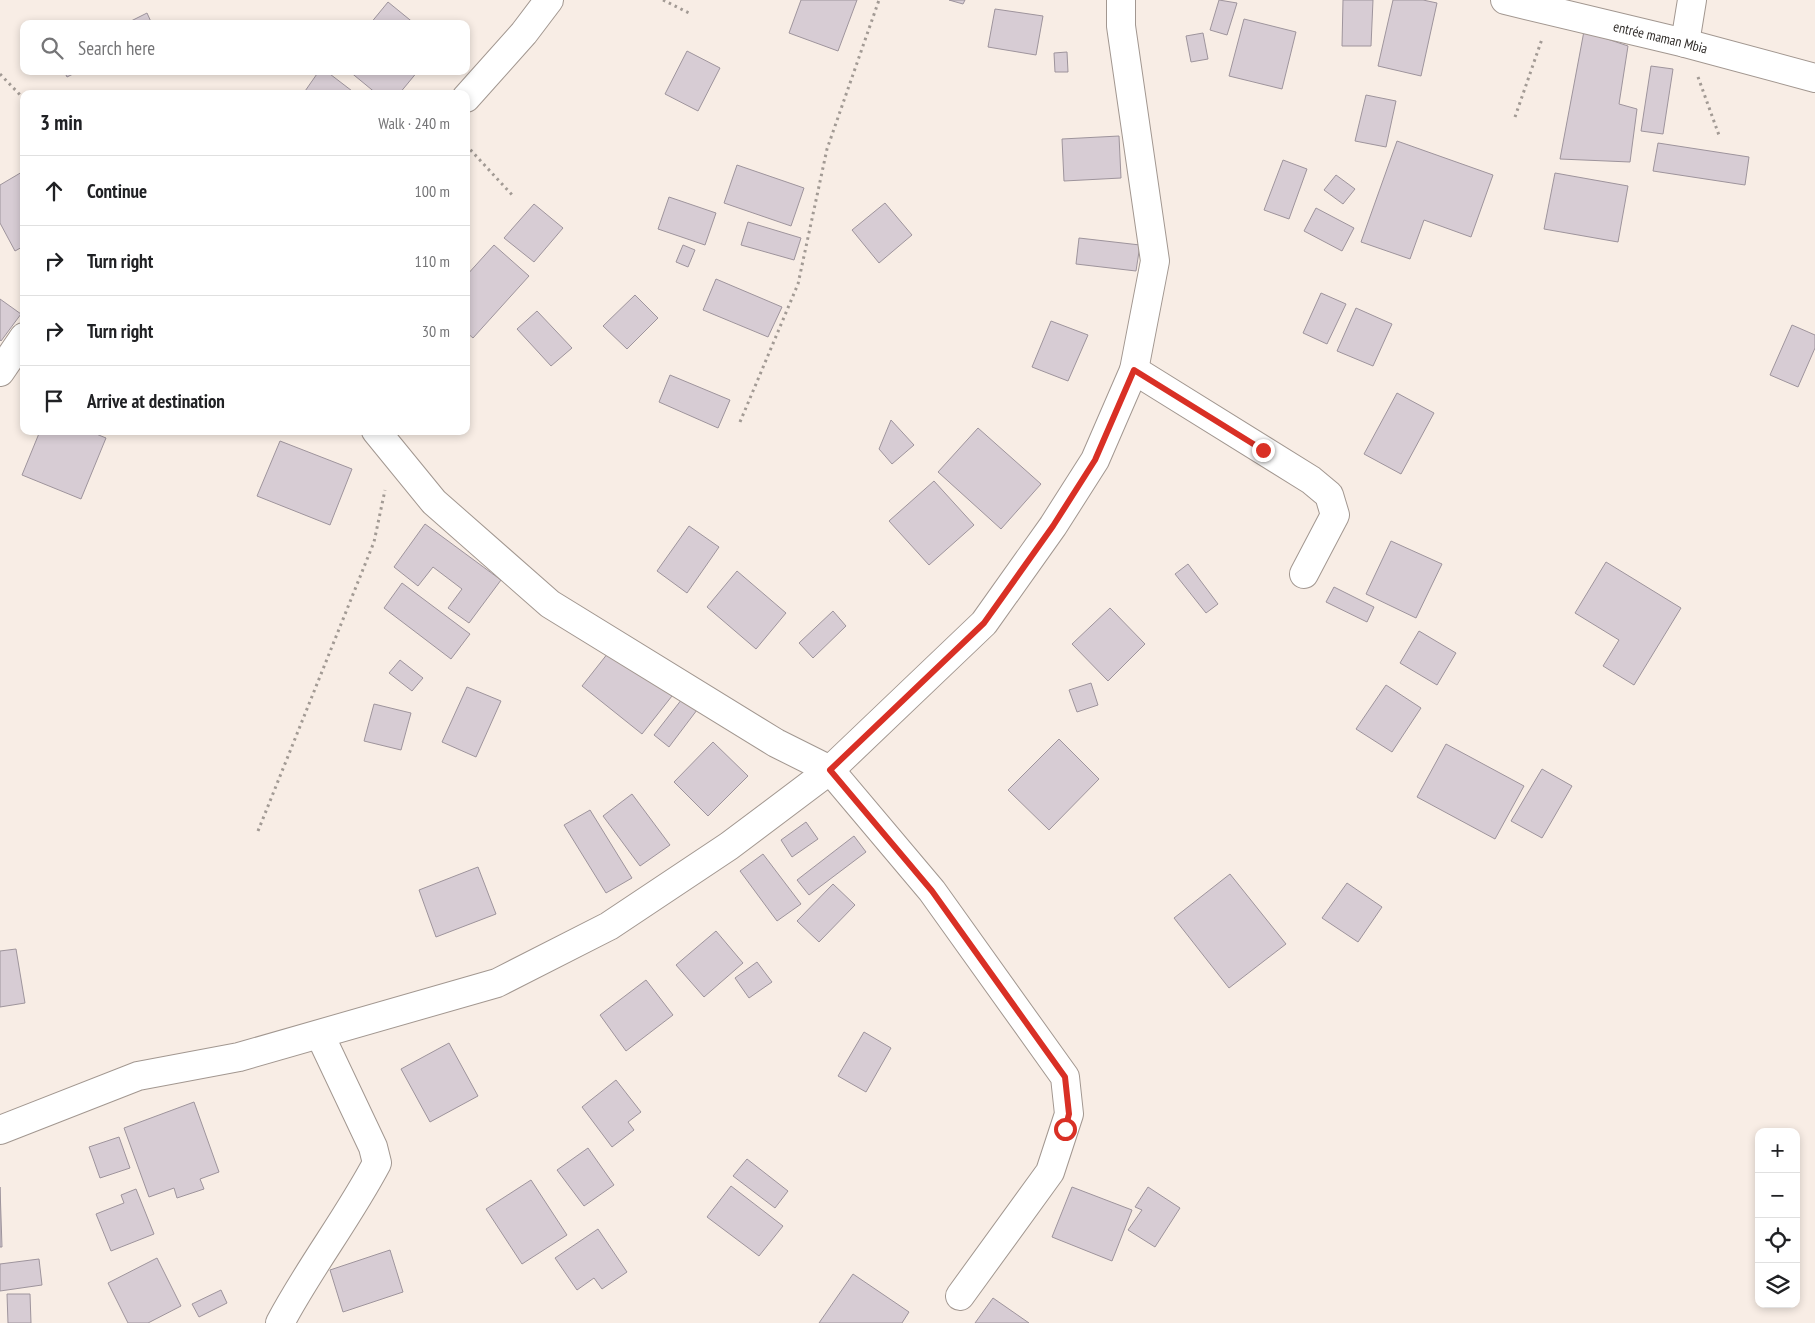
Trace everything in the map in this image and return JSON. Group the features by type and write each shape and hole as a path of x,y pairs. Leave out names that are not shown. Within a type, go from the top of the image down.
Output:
{"street":[{"path":"470,94 524,33 550,0"},
{"path":"0,1130 138,1076 239,1056 320,1035 498,983 609,926 729,846 830,770 984,623 1053,526 1095,460 1134,370 1155,261 1121,26 1121,0"},
{"name":"entrée maman Mbia","path":"1505,0 1686,43 1815,78"},
{"path":"1686,43 1692,0"},
{"path":"0,372 20,343"},
{"path":"1134,370 1311,480 1329,495 1334,514 1304,574"},
{"path":"384,441 434,502 550,604 776,743 830,770 932,891 1065,1077 1069,1114 1050,1172 960,1296"},
{"path":"280,1323 295,1293 327,1246 377,1163 373,1147 320,1035"}],"path":[{"path":"663,0 689,13"},
{"path":"740,422 798,284 828,149 879,0"},
{"path":"1515,117 1552,10"},
{"path":"1686,43 1720,138"},
{"path":"0,74 20,95"},
{"path":"470,149 514,197"},
{"path":"258,831 374,542 384,441"}],"building":[{"path":"801,0 857,0 838,51 789,33"},
{"path":"949,0 965,0 963,4"},
{"path":"1219,0 1237,3 1227,35 1210,30"},
{"path":"1343,0 1373,0 1371,46 1342,46"},
{"path":"1393,0 1423,0 1437,3 1421,76 1378,66"},
{"path":"388,2 410,20 373,20"},
{"path":"995,9 1043,16 1036,55 988,47"},
{"path":"147,13 150,20 133,20"},
{"path":"1244,19 1296,32 1282,89 1229,76"},
{"path":"1584,31 1628,46 1619,104 1637,109 1630,162 1560,159"},
{"path":"1203,33 1208,59 1191,62 1186,36"},
{"path":"687,51 720,68 698,111 665,94"},
{"path":"1067,52 1068,72 1055,72 1054,53"},
{"path":"1651,66 1673,69 1663,134 1641,131"},
{"path":"316,75 331,75 351,90 306,90"},
{"path":"354,75 415,75 402,90 372,90"},
{"path":"1366,95 1396,101 1386,147 1355,141"},
{"path":"1119,136 1121,178 1064,181 1062,139"},
{"path":"1397,141 1493,175 1471,237 1424,220 1410,259 1361,242"},
{"path":"1658,143 1749,157 1745,185 1653,171"},
{"path":"1283,160 1307,169 1289,219 1264,210"},
{"path":"737,165 804,188 791,226 724,203"},
{"path":"20,173 20,248 15,251 0,223 0,185"},
{"path":"1555,173 1628,186 1618,242 1544,229"},
{"path":"1336,175 1355,189 1343,204 1324,190"},
{"path":"669,197 716,213 705,245 658,229"},
{"path":"885,203 912,235 879,263 852,230"},
{"path":"534,204 563,228 534,262 504,238"},
{"path":"1316,208 1354,228 1342,251 1304,231"},
{"path":"748,222 801,238 794,260 741,245"},
{"path":"1079,238 1140,245 1136,271 1076,264"},
{"path":"494,245 529,276 473,338 470,335 470,272"},
{"path":"683,245 695,250 688,267 676,262"},
{"path":"716,279 782,307 768,337 703,310"},
{"path":"1321,293 1346,304 1327,344 1303,333"},
{"path":"635,295 658,318 627,349 603,326"},
{"path":"0,299 20,313 20,315 0,340"},
{"path":"1356,308 1392,324 1373,366 1337,351"},
{"path":"537,311 572,348 551,366 517,329"},
{"path":"1051,321 1088,335 1068,381 1032,367"},
{"path":"1792,325 1815,335 1815,348 1798,387 1770,375"},
{"path":"670,375 730,400 718,428 659,402"},
{"path":"1397,393 1434,413 1401,474 1364,454"},
{"path":"891,420 914,445 892,464 879,449"},
{"path":"978,428 1041,484 1001,529 938,472"},
{"path":"38,435 99,435 106,438 81,499 22,475"},
{"path":"280,441 352,469 330,525 257,496"},
{"path":"934,481 974,525 929,565 889,521"},
{"path":"425,524 501,580 469,623 448,608 462,589 433,567 418,586 394,567"},
{"path":"689,526 719,547 687,593 657,571"},
{"path":"1391,541 1442,564 1416,618 1366,594"},
{"path":"1606,562 1681,608 1634,685 1603,666 1619,640 1575,613"},
{"path":"1188,564 1218,604 1206,613 1175,574"},
{"path":"737,571 786,613 756,649 707,607"},
{"path":"402,583 470,634 451,659 384,608"},
{"path":"1334,587 1374,607 1367,622 1326,602"},
{"path":"1110,608 1145,644 1108,681 1072,644"},
{"path":"833,611 846,626 813,658 799,643"},
{"path":"1419,631 1456,653 1437,685 1400,663"},
{"path":"612,648 672,696 642,734 582,686"},
{"path":"400,660 423,678 412,691 389,673"},
{"path":"1091,683 1098,705 1077,712 1069,690"},
{"path":"1386,685 1421,708 1392,752 1356,729"},
{"path":"467,687 501,701 476,757 442,742"},
{"path":"682,699 697,710 669,747 654,735"},
{"path":"374,704 411,713 401,750 364,741"},
{"path":"1059,739 1099,779 1049,830 1008,790"},
{"path":"713,742 748,776 708,816 674,782"},
{"path":"1446,744 1524,786 1495,839 1417,797"},
{"path":"1542,769 1572,786 1542,838 1511,821"},
{"path":"632,794 670,845 640,866 603,816"},
{"path":"590,810 632,878 606,893 564,825"},
{"path":"806,822 818,839 792,857 781,840"},
{"path":"854,836 866,852 809,895 797,880"},
{"path":"763,854 801,904 777,921 740,871"},
{"path":"478,867 496,914 436,937 419,890"},
{"path":"1230,874 1286,944 1229,988 1174,918"},
{"path":"1347,883 1382,907 1358,942 1322,918"},
{"path":"833,884 855,905 819,942 797,921"},
{"path":"716,931 743,963 704,997 676,965"},
{"path":"16,949 25,1003 0,1007 0,951"},
{"path":"757,962 772,982 749,998 735,978"},
{"path":"646,980 673,1015 626,1051 600,1015"},
{"path":"864,1032 891,1048 866,1092 838,1076"},
{"path":"449,1043 478,1096 430,1122 401,1069"},
{"path":"616,1080 641,1112 628,1122 634,1130 612,1147 582,1107"},
{"path":"194,1102 219,1172 200,1179 204,1189 177,1198 174,1188 149,1197 124,1128"},
{"path":"119,1137 130,1168 100,1178 89,1147"},
{"path":"588,1148 614,1185 584,1206 557,1170"},
{"path":"747,1159 788,1191 775,1208 733,1176"},
{"path":"531,1180 567,1235 522,1264 486,1209"},
{"path":"731,1186 783,1226 759,1256 707,1217"},
{"path":"0,1187 2,1247 0,1247"},
{"path":"1072,1187 1132,1210 1112,1261 1052,1237"},
{"path":"1148,1187 1180,1208 1155,1247 1128,1230 1142,1210 1135,1207"},
{"path":"136,1189 154,1234 111,1251 96,1214 124,1203 121,1195"},
{"path":"598,1229 627,1272 602,1289 594,1278 577,1290 555,1258"},
{"path":"390,1250 403,1292 343,1312 330,1270"},
{"path":"157,1258 181,1306 148,1323 128,1323 108,1283"},
{"path":"39,1259 42,1285 0,1291 0,1264"},
{"path":"853,1274 909,1312 902,1323 819,1323"},
{"path":"221,1290 227,1303 199,1317 192,1304"},
{"path":"7,1294 30,1294 31,1323 8,1323"},
{"path":"993,1298 1029,1323 975,1323"}],"route":[{"path":"1065,1129 1069,1114 1065,1077 932,891 830,770 984,623 1053,526 1095,460 1134,370 1263,450"}]}
